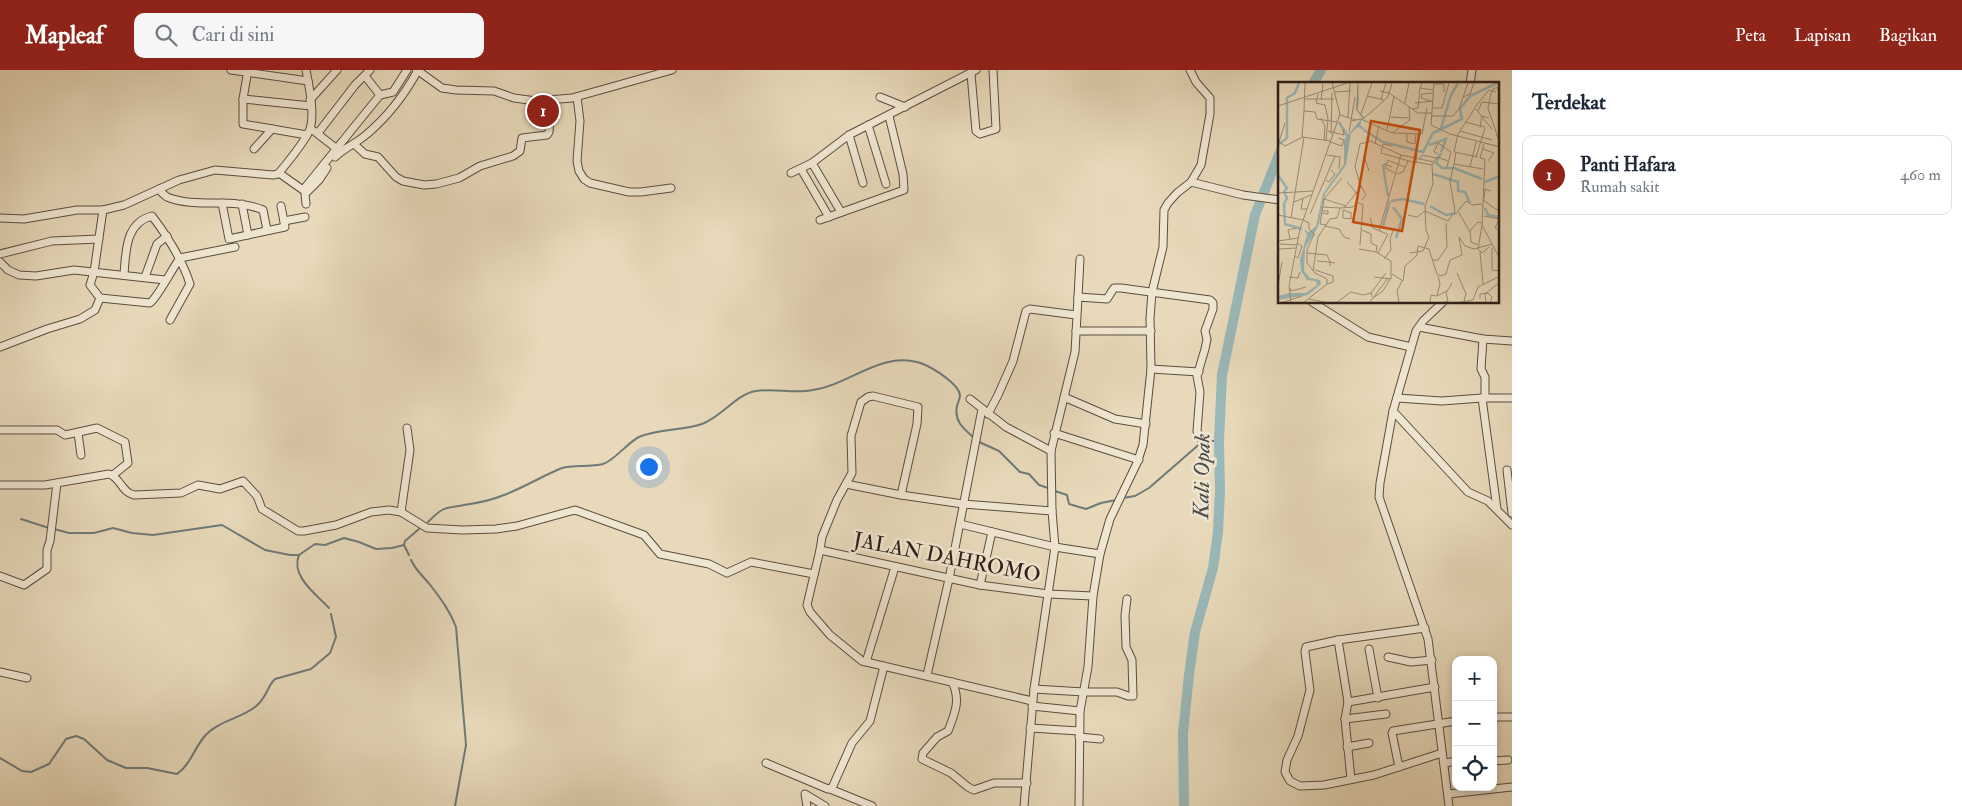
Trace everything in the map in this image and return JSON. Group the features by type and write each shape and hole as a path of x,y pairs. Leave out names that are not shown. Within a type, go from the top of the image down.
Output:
{"street":[{"path":"231,70 248,71 308,82"},
{"path":"277,174 309,131 311,103 307,70"},
{"path":"311,103 337,70"},
{"path":"0,218 24,219 77,210 103,210 124,205 189,176 215,170 277,174 303,190 380,95 393,92 407,70"},
{"path":"306,204 305,194 319,180 336,156 354,144 381,121 398,102 417,70 442,88 494,90 514,98 536,101 577,97 672,70"},
{"path":"791,174 812,163 849,135 974,72 976,131 980,134 996,129 993,70"},
{"path":"1080,806 1080,711 1084,692 1093,596 1100,554 1110,519 1139,460 1143,445 1151,369 1152,292 1164,247 1164,210 1168,203 1191,182 1198,172 1203,156 1210,104 1208,94 1196,82 1190,70"},
{"path":"248,71 243,99 243,124 318,133 337,149"},
{"path":"318,133 355,85 367,73 380,95"},
{"path":"577,97 580,121 577,161 584,179 590,183 629,192 671,188"},
{"path":"880,97 905,108"},
{"path":"243,99 311,103"},
{"path":"354,144 365,154 378,158 396,177 403,181 419,184 436,184 459,178 480,166 513,156 520,151 522,138 546,135 549,132 552,100"},
{"path":"820,220 904,190 903,174 888,116"},
{"path":"868,125 886,184"},
{"path":"254,149 272,128"},
{"path":"849,135 863,182"},
{"path":"812,163 841,212"},
{"path":"801,169 829,217"},
{"path":"1191,182 1243,195 1278,200"},
{"path":"159,189 166,196 187,201 242,204 263,210 267,230"},
{"path":"222,203 230,240 285,227 281,206"},
{"path":"242,204 248,235"},
{"path":"103,210 94,272 90,285 102,299 150,303 155,299 180,258 235,247"},
{"path":"124,274 127,242 133,228 152,216 180,258 190,284 170,320"},
{"path":"284,221 304,217"},
{"path":"144,277 157,244 167,236"},
{"path":"0,254 52,241 99,239"},
{"path":"1024,806 1032,703 1055,547 1050,451 1075,352 1080,260"},
{"path":"0,262 8,270 19,275 42,276 68,270 124,274 165,280"},
{"path":"1078,297 1107,299 1112,290 1117,288 1210,300 1213,303 1213,309 1206,326 1206,344 1197,379 1200,389 1197,432 1200,438"},
{"path":"0,347 80,319 95,310 102,299"},
{"path":"1315,304 1368,337 1411,346"},
{"path":"1441,304 1418,327 1411,346 1393,411 1380,483 1380,497 1425,628 1432,660 1449,806"},
{"path":"927,675 949,579 963,504 985,411 998,395 1013,361 1026,311 1076,315"},
{"path":"1418,327 1483,339 1512,341"},
{"path":"1076,331 1150,331"},
{"path":"1483,339 1481,370 1485,377 1484,398 1497,509"},
{"path":"1151,369 1199,372"},
{"path":"820,550 824,531 837,500 852,473 851,436 861,402 868,397 873,396 916,405 918,408 917,424 901,495"},
{"path":"1064,397 1115,418 1146,424"},
{"path":"1396,398 1442,401 1512,398"},
{"path":"970,399 1016,434 1050,451"},
{"path":"1393,411 1468,492 1488,502 1512,525"},
{"path":"0,430 57,430 65,435 97,428 124,440 128,462 113,475"},
{"path":"401,512 409,454 408,428"},
{"path":"78,432 81,455"},
{"path":"1054,433 1139,460"},
{"path":"1507,470 1512,513"},
{"path":"0,485 58,483 104,474 116,477 126,492 134,495 182,492 198,485 220,489 243,481 257,496 260,506 264,511 298,531 336,525 372,512 393,510 401,512 427,528 462,530 517,526 575,510 644,535 660,554 709,564 727,573 751,562 814,574"},
{"path":"0,576 24,585 47,569 47,550 50,541 58,483"},
{"path":"846,484 901,495 963,504 1052,511"},
{"path":"960,524 1055,547 1100,554"},
{"path":"980,585 992,532"},
{"name":"JALAN DAHROMO","path":"866,662 862,661 830,635 810,612 807,605 820,550 980,585 1048,594 1093,596"},
{"path":"895,567 866,662 927,675 1032,703 1080,711"},
{"path":"1034,689 1117,692 1133,696 1132,660 1126,647 1125,615 1128,599"},
{"path":"1425,628 1338,640 1312,645 1305,649 1310,690 1298,736 1287,760 1285,772 1290,781 1300,786 1324,785 1399,767 1442,753"},
{"path":"1338,640 1348,702 1345,719 1351,779"},
{"path":"1369,649 1378,698"},
{"path":"1388,657 1416,663 1432,660"},
{"path":"830,789 852,743 870,722 884,666"},
{"path":"0,672 27,678"},
{"path":"952,682 957,698 957,709 948,731 937,736 923,754 922,759 952,773 971,789 977,790 994,783 1027,783"},
{"path":"1348,702 1435,687"},
{"path":"1345,719 1386,714"},
{"path":"1497,716 1512,717"},
{"path":"1399,767 1393,731 1452,722"},
{"path":"1030,728 1079,734 1100,739"},
{"path":"1347,747 1369,743"},
{"path":"1497,761 1508,760"},
{"path":"1445,763 1452,762"},
{"path":"766,763 872,806"},
{"path":"1448,794 1512,787"},
{"path":"807,806 805,794 824,806"}],"waterway":[{"name":"Kali Opak","path":"1314,82 1321,70"},
{"name":"Kali Opak","path":"1184,806 1183,733 1189,675 1195,632 1213,568 1218,532 1222,375 1255,215 1278,157"},
{"path":"428,522 445,509 499,497 562,468 608,462 639,437 654,432 702,424 749,393 763,390 799,391 827,387 867,369 894,361 923,364 950,381 959,391 960,395 956,411 958,420 973,437"},
{"path":"977,441 999,451 1020,472 1029,474 1039,485 1048,488"},
{"path":"1123,498 1135,496 1149,488 1203,441 1219,441"},
{"path":"1055,491 1067,495 1069,504 1086,509 1116,500"},
{"path":"21,519 49,528"},
{"path":"54,529 69,533 94,533 113,528 132,533 153,535 222,525 265,550 290,555 299,555 315,544 325,545 344,538 376,549 404,545"},
{"path":"409,555 404,545 405,541 419,529"},
{"path":"299,555 297,563 301,578 329,608"},
{"path":"411,560 442,600 456,627 466,745 455,806"},
{"path":"0,758 22,771 31,772 49,764 66,739 76,736 84,739 107,760 126,768 147,768 177,774 189,762 209,732 215,727 255,707 262,700 275,679 311,669 330,653 336,637 331,614"}],"place":[{"name":"Panti Hafara","path":"543,111"}]}
